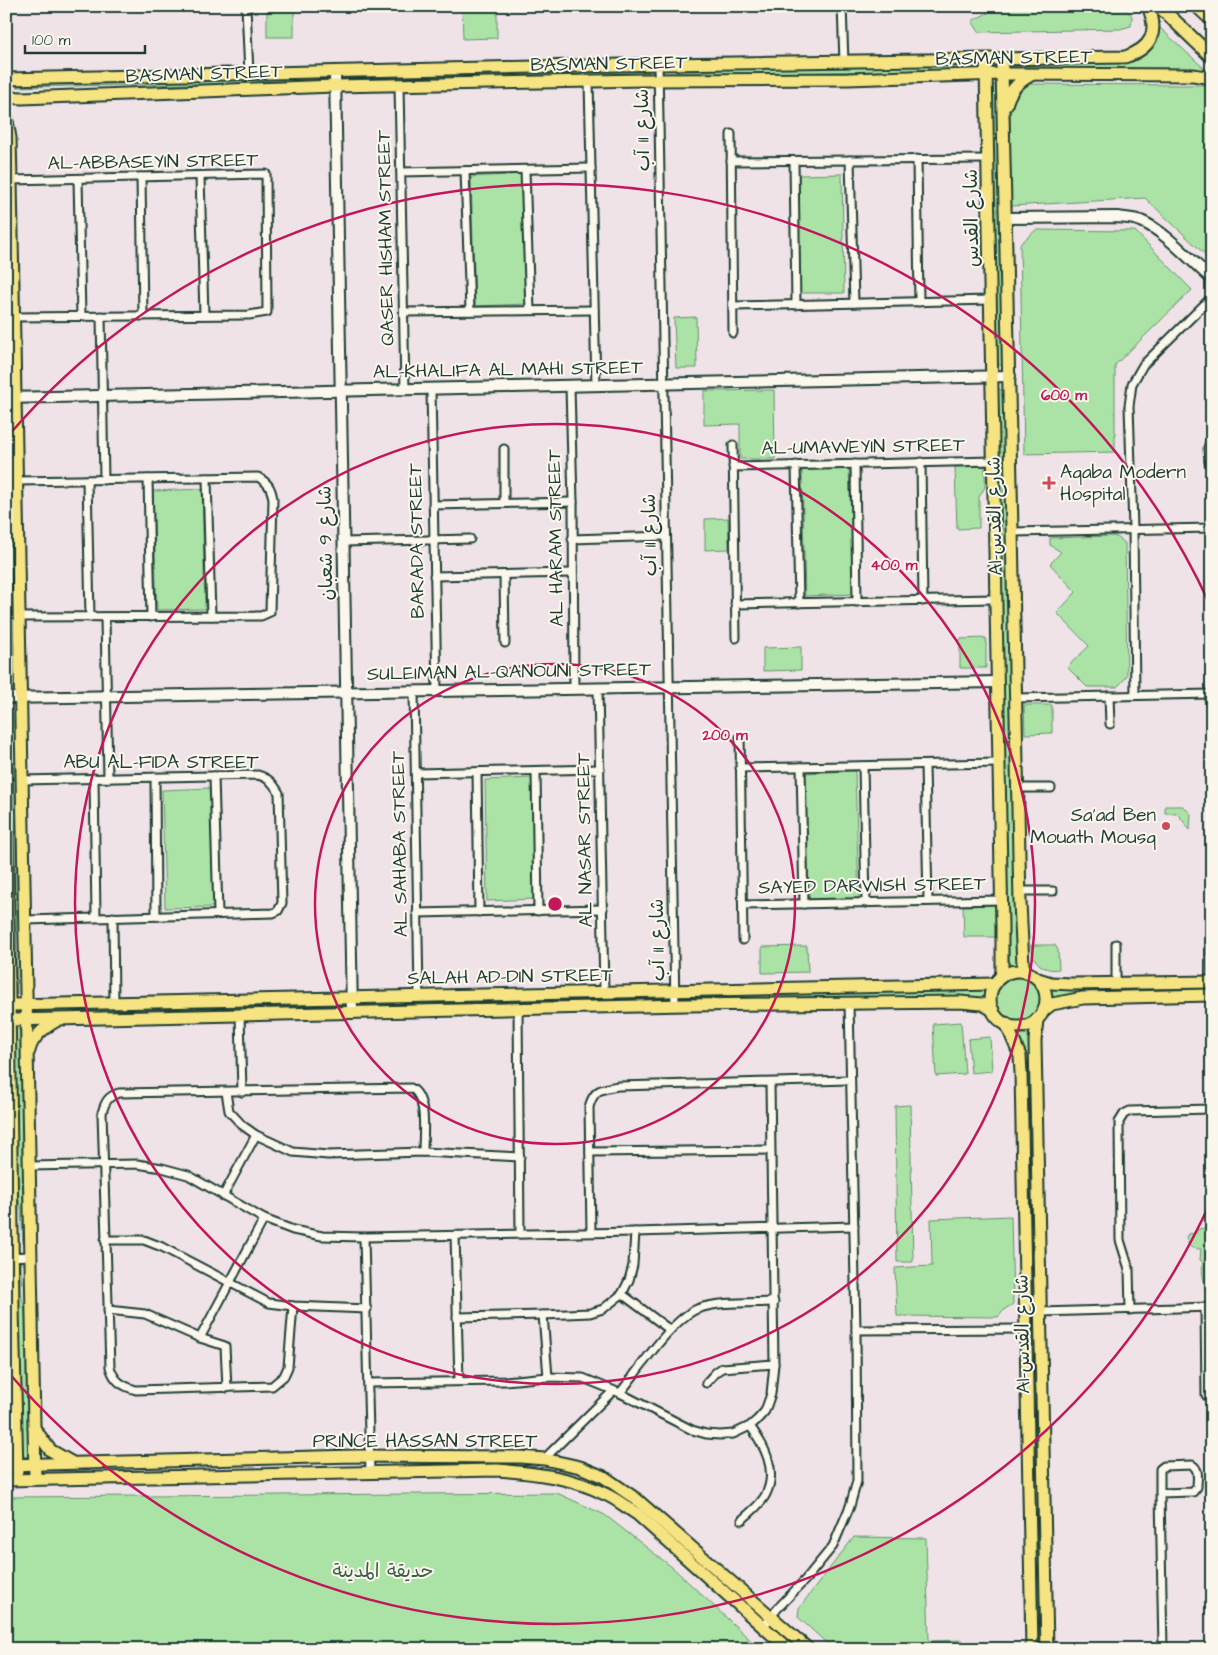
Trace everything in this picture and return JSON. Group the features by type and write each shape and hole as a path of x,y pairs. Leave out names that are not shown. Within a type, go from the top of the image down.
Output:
{"highway":[{"path":"1159,6 1212,58"}],"main road":[{"name":"BASMAN STREET","path":"6,79 658,64 1116,57 1132,54 1144,48 1152,34 1152,18 1148,6"},
{"name":"شارع القدس","path":"986,59 992,377"},
{"name":"Al-شارع القدس","path":"1002,59 1017,788 1023,965 1026,972"},
{"name":"BASMAN STREET","path":"6,96 22,98 336,86 659,80 848,79 986,74 1193,75 1212,78"},
{"path":"1004,112 1012,89 1019,82 1033,74"},
{"path":"967,75 979,84 987,97"},
{"path":"6,115 11,180 14,317 11,398 17,481 35,1479"},
{"name":"Al-شارع القدس","path":"992,377 1002,968 998,980"},
{"path":"6,766 10,1005 10,1348 16,1424 12,1480"},
{"path":"1212,982 1051,983 1038,979 1026,972 1017,971 1008,973 998,980 991,996 993,1010 1001,1020 1014,1026 1022,1026 1030,1024 1052,1004 1083,998 1212,995"},
{"path":"1038,979 1046,994 1041,1014"},
{"name":"SALAH AD-DIN STREET","path":"10,1005 675,991 998,980"},
{"path":"1194,982 1194,995"},
{"name":"SALAH AD-DIN STREET","path":"10,1020 849,1003 960,1002 982,1004 993,1010"},
{"name":"Al-شارع القدس","path":"1041,1014 1035,1041 1047,1649"},
{"path":"27,1060 30,1046 34,1040 49,1025 59,1019"},
{"name":"Al-شارع القدس","path":"1006,1023 1020,1056 1022,1073 1032,1649"},
{"path":"1024,1219 1034,1221 1038,1219"},
{"path":"1024,1237 1028,1235 1038,1237"},
{"path":"6,1441 16,1424"},
{"path":"34,1428 50,1450 75,1463"},
{"name":"PRINCE HASSAN STREET","path":"12,1465 370,1457 520,1457 544,1459 580,1467 604,1477 636,1499 808,1649"},
{"name":"PRINCE HASSAN STREET","path":"12,1480 497,1470 554,1476 583,1484 609,1496 637,1514 788,1649"},
{"path":"1029,1501 1044,1501"}],"street":[{"path":"246,6 249,74"},
{"path":"842,6 844,62"},
{"name":"شارع 11 آب","path":"658,64 675,1006"},
{"name":"شارع 9 شعبان","path":"335,72 352,1013"},
{"path":"589,82 596,386"},
{"name":"QASER HISHAM STREET","path":"399,85 405,390"},
{"path":"731,134 733,333"},
{"path":"917,159 919,302"},
{"path":"731,161 988,159"},
{"path":"850,160 854,303"},
{"path":"794,161 796,305"},
{"path":"401,172 591,168"},
{"path":"525,170 530,310"},
{"path":"465,171 470,311"},
{"name":"AL-ABBASEYIN STREET","path":"11,180 266,174 267,312 249,315 14,317"},
{"path":"200,176 204,315"},
{"path":"141,177 143,316"},
{"path":"78,179 81,316"},
{"path":"1006,218 1117,217 1140,221 1157,231 1212,279"},
{"path":"1135,695 1129,406 1132,384 1143,365 1212,297"},
{"path":"733,306 991,300"},
{"path":"404,312 594,310"},
{"path":"101,316 104,480"},
{"name":"AL-KHALIFA AL MAHI STREET","path":"11,398 1010,376"},
{"name":"AL HARAM STREET","path":"570,386 574,689"},
{"name":"BARADA STREET","path":"430,390 437,691"},
{"path":"1209,462 1208,448 1212,436"},
{"path":"733,445 736,638"},
{"path":"504,450 504,503"},
{"name":"AL-UMAWEYIN STREET","path":"733,467 994,461"},
{"path":"921,462 923,601"},
{"path":"855,464 857,602"},
{"path":"796,465 799,603"},
{"path":"17,481 258,477 268,482 273,499 270,612 261,616 18,617"},
{"path":"207,478 211,616"},
{"path":"148,479 151,617"},
{"path":"87,480 90,617"},
{"path":"433,505 573,502"},
{"path":"1012,532 1133,528 1212,528"},
{"path":"572,538 666,536"},
{"path":"343,542 470,539"},
{"path":"434,576 572,573"},
{"path":"504,575 505,643"},
{"path":"735,604 996,600"},
{"path":"105,617 108,778"},
{"name":"SULEIMAN AL-QANOUNI STREET","path":"6,698 998,682"},
{"name":"AL NASAR STREET","path":"598,688 604,992"},
{"name":"AL SAHABA STREET","path":"414,691 419,996"},
{"path":"1016,698 1211,694 1211,724"},
{"path":"1109,696 1110,724"},
{"name":"SAYED DARWISH STREET","path":"740,736 743,940"},
{"path":"740,768 999,763"},
{"path":"925,765 928,901"},
{"path":"863,766 866,903"},
{"path":"801,767 804,904"},
{"path":"416,773 600,770"},
{"path":"536,771 538,910"},
{"path":"477,772 479,912"},
{"name":"ABU AL-FIDA STREET","path":"22,780 258,775 268,778 273,782 279,793 282,903 278,911 273,913 25,920"},
{"path":"214,776 218,914"},
{"path":"155,777 156,916"},
{"path":"94,778 96,917"},
{"path":"1017,788 1051,788"},
{"path":"1020,891 1053,891"},
{"name":"SAYED DARWISH STREET","path":"743,905 1001,900"},
{"path":"417,913 602,909"},
{"path":"113,917 114,1003"},
{"path":"1116,944 1116,983"},
{"path":"1211,946 1212,982"},
{"path":"764,1626 833,1546 850,1506 857,1481 856,1330 849,1003"},
{"path":"518,1009 520,1233"},
{"path":"240,1015 242,1092"},
{"path":"591,1232 589,1107 592,1097 596,1092 618,1086 850,1080"},
{"path":"368,1383 583,1378 616,1392 692,1430 706,1434 733,1434 750,1426 758,1420 765,1410 771,1394 774,1364 770,1083"},
{"path":"293,1306 288,1367 284,1376 272,1386 136,1390 126,1387 112,1376 110,1368 105,1240 102,1113 107,1099 111,1095 119,1093 411,1088 417,1091 422,1104 423,1152"},
{"path":"226,1092 229,1111 232,1116 256,1135 282,1148 301,1154 423,1152 520,1157"},
{"path":"1130,1310 1129,1269 1120,1240 1119,1122 1124,1114 1130,1111 1212,1108"},
{"path":"223,1196 256,1135"},
{"path":"590,1152 770,1150"},
{"path":"29,1166 137,1164 162,1168 188,1175 264,1219 293,1230 322,1236 364,1237 635,1232 854,1226"},
{"path":"200,1338 264,1219"},
{"path":"456,1317 590,1313 603,1309 622,1294 629,1280 633,1265 635,1232"},
{"path":"455,1235 459,1381"},
{"path":"364,1237 370,1473"},
{"path":"105,1240 144,1240 176,1253 269,1303 293,1306 367,1308"},
{"path":"9,1256 31,1256"},
{"path":"622,1294 670,1330"},
{"path":"544,1459 616,1392 670,1330 688,1313 699,1308 718,1305 774,1302"},
{"path":"1041,1312 1209,1308 1206,1395 1212,1402"},
{"path":"108,1310 145,1314 200,1338 225,1346 227,1388"},
{"path":"543,1315 548,1378"},
{"path":"856,1330 1026,1329"},
{"path":"706,1383 722,1368 774,1364"},
{"path":"742,1520 766,1495 770,1480 770,1465 766,1452 750,1426"},
{"path":"1160,1493 1193,1492 1198,1487 1196,1467 1192,1465 1164,1466 1160,1469 1160,1493 1163,1649"}],"green space":[{"path":"267,6 294,6 294,37 267,37"},
{"path":"462,6 497,6 497,38 463,39"},
{"path":"1001,6 1123,6 1132,16 1131,26 1120,29 979,32 972,21"},
{"path":"1160,28 1206,70 1009,70 1009,66 1059,66 1075,62 1132,62 1150,51 1157,40"},
{"path":"974,64 985,69 675,75 676,71 711,71 720,69"},
{"path":"639,70 648,72 648,75 346,81 350,78 401,75"},
{"path":"323,77 324,80 314,82 17,87 17,85 32,84"},
{"path":"1025,84 1203,85 1212,88 1212,261 1145,198 1011,206 1010,107 1015,96"},
{"path":"991,85 998,85 1006,365 998,365"},
{"path":"522,174 527,304 475,306 471,177"},
{"path":"842,174 844,293 800,293 799,175"},
{"path":"1036,230 1135,231 1192,290 1115,365 1115,452 1024,454 1020,244"},
{"path":"696,317 697,368 676,368 674,318"},
{"path":"1000,389 1002,391 1005,440 1018,964 1014,966 1009,964 998,391"},
{"path":"774,390 775,459 740,459 740,424 704,425 704,391"},
{"path":"6,411 14,687 10,687 6,536"},
{"path":"985,466 985,487 979,497 979,528 957,529 955,467"},
{"path":"849,469 854,594 805,596 802,470"},
{"path":"202,489 205,609 157,610 153,491"},
{"path":"728,518 729,549 705,550 705,519"},
{"path":"1112,536 1125,543 1127,675 1117,687 1087,687 1067,667 1089,646 1057,613 1076,592 1050,564 1061,552 1050,545 1050,538"},
{"path":"986,638 986,668 960,668 960,639"},
{"path":"801,647 801,670 763,671 763,648"},
{"path":"1024,705 1052,705 1052,733 1025,734"},
{"path":"12,712 15,736 17,995 8,729 10,713"},
{"path":"855,771 859,899 809,901 805,773"},
{"path":"532,778 535,899 487,901 485,780"},
{"path":"210,788 214,907 165,908 162,790"},
{"path":"1165,806 1183,806 1191,814 1190,830 1177,813 1165,813"},
{"path":"996,905 997,937 964,937 963,906"},
{"path":"1031,945 1055,945 1058,950 1059,969 1048,969 1039,964 1033,956"},
{"path":"807,946 808,972 762,973 762,947"},
{"path":"1013,976 1023,976 1035,982 1040,990 1040,1008 1035,1016 1027,1021 1013,1022 1005,1019 998,1012 995,1004 995,994 998,986 1005,979"},
{"path":"1181,987 1148,988 1143,992 1054,998 1051,992 1052,988"},
{"path":"984,990 984,998 685,1000 685,995 689,994"},
{"path":"662,995 662,1000 359,1009 359,1001"},
{"path":"335,1001 339,1004 335,1007 41,1013 34,1011 33,1008"},
{"path":"961,1022 965,1074 936,1076 933,1024"},
{"path":"15,1026 19,1029 20,1034 23,1244 21,1208 16,1191"},
{"path":"1031,1034 1033,1218 1031,1217 1031,1183 1028,1181 1017,1035"},
{"path":"990,1037 992,1071 971,1073 968,1039"},
{"path":"910,1105 913,1262 897,1262 895,1106"},
{"path":"1011,1216 1013,1304 998,1317 897,1316 895,1268 932,1266 931,1219"},
{"path":"1207,1228 1212,1230 1212,1292 1206,1290 1203,1262 1200,1260 1201,1249 1190,1246 1186,1237 1188,1234 1196,1233 1198,1229"},
{"path":"1030,1238 1032,1238 1032,1282 1036,1292 1038,1489 1036,1442 1032,1437"},
{"path":"21,1262 22,1298 25,1310 28,1456 25,1457 23,1455 18,1263"},
{"name":"حديقة المدينة","path":"557,1493 605,1515 673,1568 760,1649 6,1649 6,1497"},
{"path":"1035,1509 1037,1510 1038,1551 1041,1566 1043,1649 1036,1649"},
{"path":"854,1537 926,1538 929,1641 963,1640 959,1649 833,1649 798,1617 799,1608"}],"place":[{"name":"Aqaba Modern Hospital","path":"1049,483"},
{"name":"Sa'ad Ben Mouath Mousq","path":"1166,826"}]}
